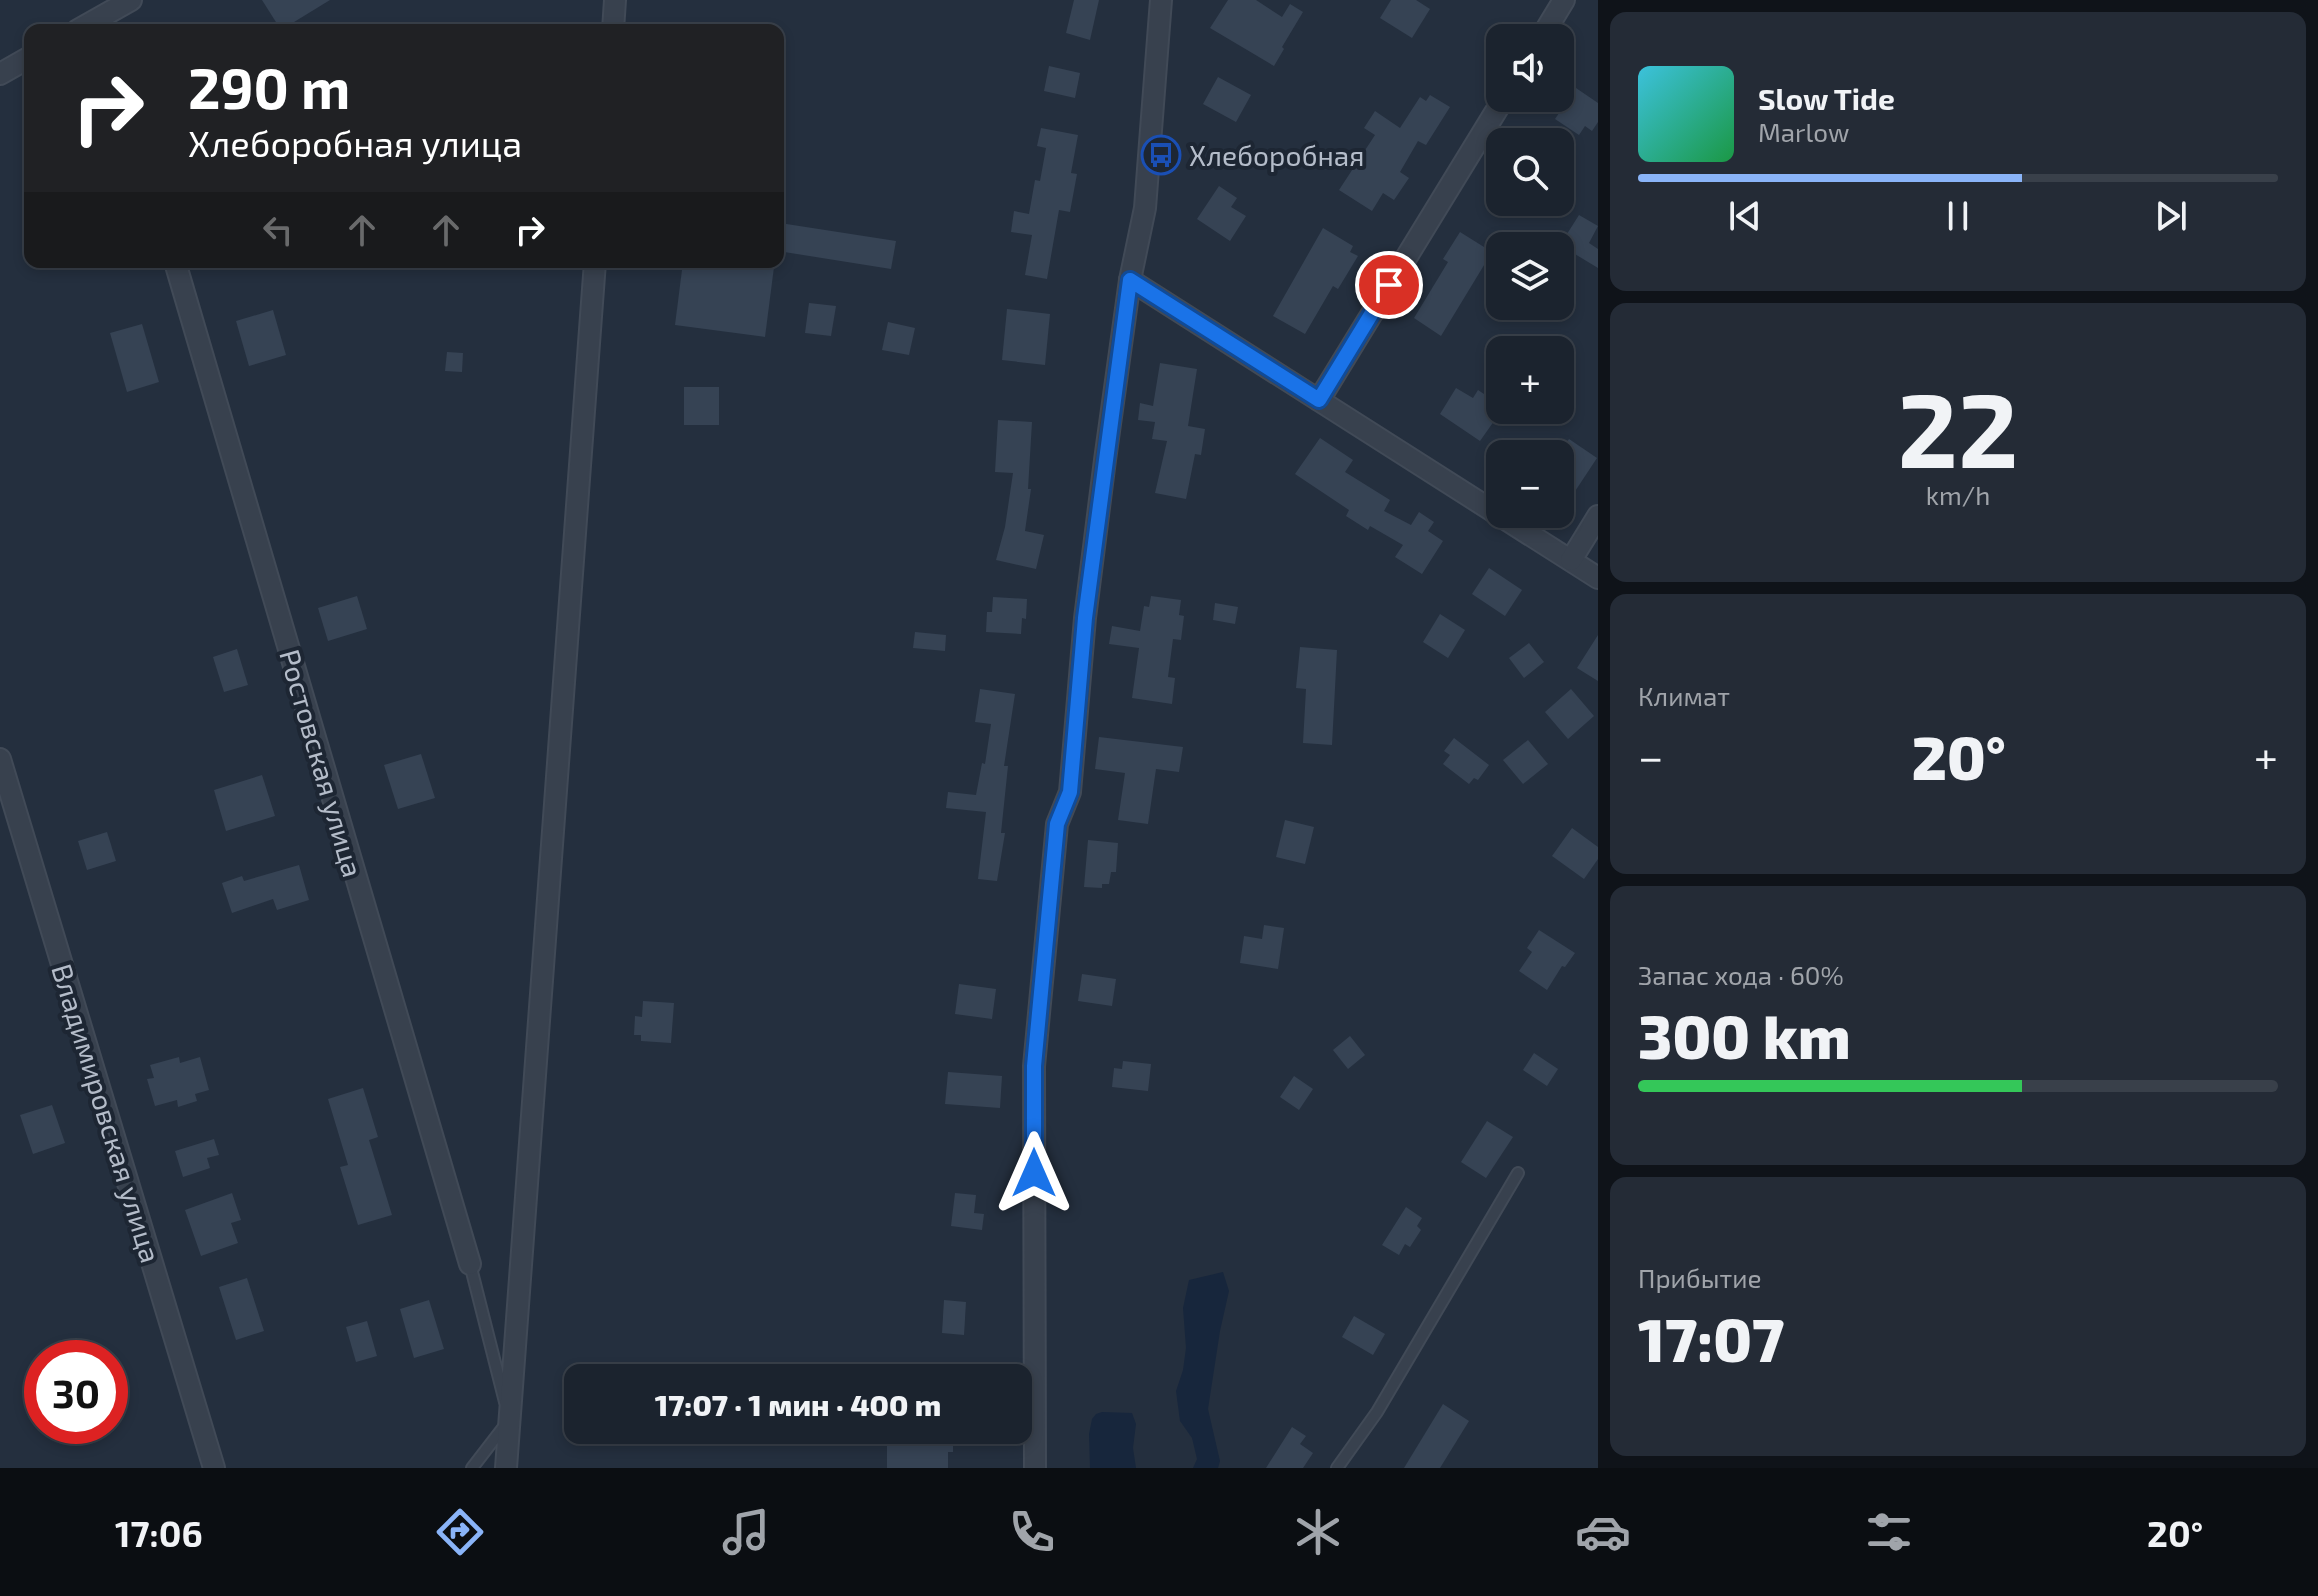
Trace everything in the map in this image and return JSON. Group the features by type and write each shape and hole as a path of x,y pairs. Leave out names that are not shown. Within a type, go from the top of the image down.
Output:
{"street":[{"path":"105,23 131,0"},
{"path":"613,24 615,0"},
{"path":"1035,1468 1034,1066 1057,824 1070,792 1085,618 1130,280 1145,208 1161,0"},
{"path":"1549,24 1564,0"},
{"path":"0,74 24,60"},
{"path":"1319,400 1495,112"},
{"name":"Ростовская улица","path":"177,268 470,1264"},
{"path":"506,1468 595,268"},
{"path":"1130,280 1598,578"},
{"path":"1571,560 1598,516"},
{"name":"Владимировская улица","path":"0,759 214,1468"}],"lane":[{"path":"1337,1468 1377,1412 1518,1173"},
{"path":"470,1264 510,1418 472,1468"}],"water":[{"path":"1223,1272 1229,1291 1208,1409 1220,1461 1218,1468 1193,1468 1197,1459 1192,1438 1180,1421 1176,1391 1186,1348 1183,1308 1189,1280"},
{"path":"1102,1412 1132,1413 1136,1424 1133,1448 1136,1468 1090,1468 1092,1419"}],"building":[{"path":"262,0 330,0 291,24 277,24"},
{"path":"1074,0 1099,0 1090,40 1066,33"},
{"path":"1228,0 1256,0 1282,17 1290,4 1303,12 1274,66 1210,28"},
{"path":"1391,0 1416,0 1430,9 1412,38 1380,18"},
{"path":"1049,66 1080,73 1075,98 1044,91"},
{"path":"1218,77 1251,95 1236,122 1203,104"},
{"path":"1576,88 1598,103 1598,122 1592,131 1585,126 1579,135 1574,128 1555,119 1560,112 1574,112"},
{"path":"1430,95 1450,107 1426,145 1418,141 1400,172 1409,178 1394,200 1383,193 1372,211 1339,190 1375,135 1364,128 1375,111 1400,128 1420,97 1426,101"},
{"path":"1041,128 1078,135 1071,173 1077,174 1070,212 1059,210 1047,279 1025,275 1032,235 1011,232 1014,211 1029,214 1035,180 1040,181 1046,148 1037,146"},
{"path":"1219,186 1237,198 1231,207 1246,216 1230,241 1197,219"},
{"path":"1579,215 1598,226 1589,243 1598,249 1598,268 1574,253 1574,232 1568,232"},
{"path":"784,224 896,241 891,269 784,252"},
{"path":"1323,228 1353,246 1350,252 1358,256 1338,289 1333,286 1305,334 1273,316"},
{"path":"1460,232 1486,248 1486,262 1441,336 1414,318 1448,262 1443,259"},
{"path":"682,268 774,268 765,337 675,325"},
{"path":"809,303 836,306 831,336 805,333"},
{"path":"1007,309 1050,314 1045,365 1002,360"},
{"path":"273,310 286,355 249,366 236,321"},
{"path":"888,322 915,328 909,355 882,350"},
{"path":"142,324 159,382 127,392 110,333"},
{"path":"447,352 463,353 462,372 445,371"},
{"path":"1160,363 1197,369 1188,426 1205,429 1201,455 1195,454 1186,499 1155,493 1167,441 1152,439 1155,422 1138,420 1140,403 1153,406"},
{"path":"684,387 719,387 719,425 684,425"},
{"path":"1456,388 1473,398 1478,390 1486,395 1486,424 1492,424 1480,441 1440,414"},
{"path":"998,420 1032,422 1028,489 1031,489 1025,531 1044,535 1036,569 996,560 1005,527 1013,473 995,472"},
{"path":"1320,438 1353,460 1345,472 1390,500 1384,511 1411,525 1419,512 1434,522 1428,531 1443,541 1422,574 1395,557 1403,545 1370,526 1368,530 1346,516 1349,510 1295,474"},
{"path":"1574,442 1597,458 1574,493"},
{"path":"1489,568 1522,590 1505,616 1472,594"},
{"path":"357,596 367,629 328,641 318,608"},
{"path":"1151,596 1181,600 1179,615 1184,616 1181,640 1173,639 1168,677 1175,678 1172,704 1132,698 1139,648 1109,644 1112,626 1140,631 1144,606 1149,607"},
{"path":"993,597 1027,599 1021,634 986,632 987,612 992,612"},
{"path":"1215,603 1238,607 1235,624 1213,620"},
{"path":"1440,614 1465,630 1448,658 1423,642"},
{"path":"915,632 946,635 945,651 913,648"},
{"path":"1598,635 1598,681 1577,668"},
{"path":"1529,643 1544,662 1524,678 1509,658"},
{"path":"1300,647 1337,650 1332,745 1303,743 1306,689 1296,688"},
{"path":"237,649 248,685 224,692 213,657"},
{"path":"980,689 1015,694 1004,766 1008,766 1001,833 1005,833 997,881 978,879 986,812 946,808 948,792 976,795 982,763 985,764 991,724 975,722"},
{"path":"1571,689 1594,716 1568,739 1545,712"},
{"path":"1099,737 1183,747 1179,772 1156,769 1148,824 1118,820 1125,773 1095,769"},
{"path":"1454,738 1489,765 1478,780 1474,778 1469,784 1443,764 1450,755 1444,751"},
{"path":"1528,740 1548,764 1523,784 1503,760"},
{"path":"421,754 435,798 398,809 384,765"},
{"path":"262,775 275,816 226,831 214,790"},
{"path":"1285,820 1314,827 1305,864 1276,857"},
{"path":"1572,828 1598,847 1598,859 1584,879 1552,856"},
{"path":"107,832 116,861 87,870 78,841"},
{"path":"1088,840 1118,843 1116,872 1111,872 1109,884 1102,884 1102,888 1084,887"},
{"path":"299,865 309,900 277,910 273,899 232,913 222,883 242,876 244,881"},
{"path":"1264,925 1284,928 1278,969 1240,963 1244,936 1262,939"},
{"path":"1539,930 1575,953 1565,967 1562,966 1547,990 1519,971 1532,952 1527,948"},
{"path":"1082,974 1116,979 1112,1006 1078,1001"},
{"path":"959,984 996,989 992,1019 955,1014"},
{"path":"643,1001 674,1003 671,1043 641,1041 641,1035 634,1035 635,1016 642,1017"},
{"path":"1350,1036 1365,1055 1348,1069 1333,1050"},
{"path":"1534,1053 1558,1069 1547,1086 1523,1070"},
{"path":"179,1057 180,1063 200,1057 209,1090 195,1094 197,1101 178,1107 177,1100 155,1106 147,1079 154,1078 150,1065"},
{"path":"1123,1061 1151,1064 1148,1091 1112,1087 1114,1068 1122,1069"},
{"path":"948,1072 1002,1076 1000,1108 945,1104"},
{"path":"1294,1076 1313,1089 1299,1110 1280,1097"},
{"path":"363,1088 378,1137 369,1140 392,1215 358,1225 340,1167 348,1165 328,1099"},
{"path":"52,1105 65,1143 33,1154 20,1115"},
{"path":"1487,1121 1513,1137 1486,1178 1461,1162"},
{"path":"214,1139 219,1155 207,1158 210,1168 183,1177 175,1151"},
{"path":"232,1193 241,1220 231,1223 238,1243 201,1256 185,1210"},
{"path":"955,1193 976,1195 974,1213 984,1214 982,1230 951,1226"},
{"path":"1406,1207 1422,1218 1417,1226 1421,1230 1410,1247 1405,1244 1399,1255 1382,1245"},
{"path":"247,1278 264,1331 236,1340 219,1287"},
{"path":"429,1300 444,1349 414,1358 400,1309"},
{"path":"944,1300 966,1302 964,1335 942,1333"},
{"path":"1354,1316 1385,1334 1373,1355 1342,1337"},
{"path":"367,1321 377,1356 356,1362 346,1327"},
{"path":"1443,1404 1469,1421 1440,1468 1404,1468"},
{"path":"1292,1427 1306,1436 1300,1444 1313,1453 1303,1468 1266,1468"},
{"path":"887,1444 953,1444 953,1452 948,1452 948,1468 887,1468"}],"place":[{"name":"Хлеборобная","path":"1161,155"}],"route":[{"path":"1034,1173 1034,1066 1057,824 1070,792 1085,618 1130,280 1319,400 1389,285"}]}
